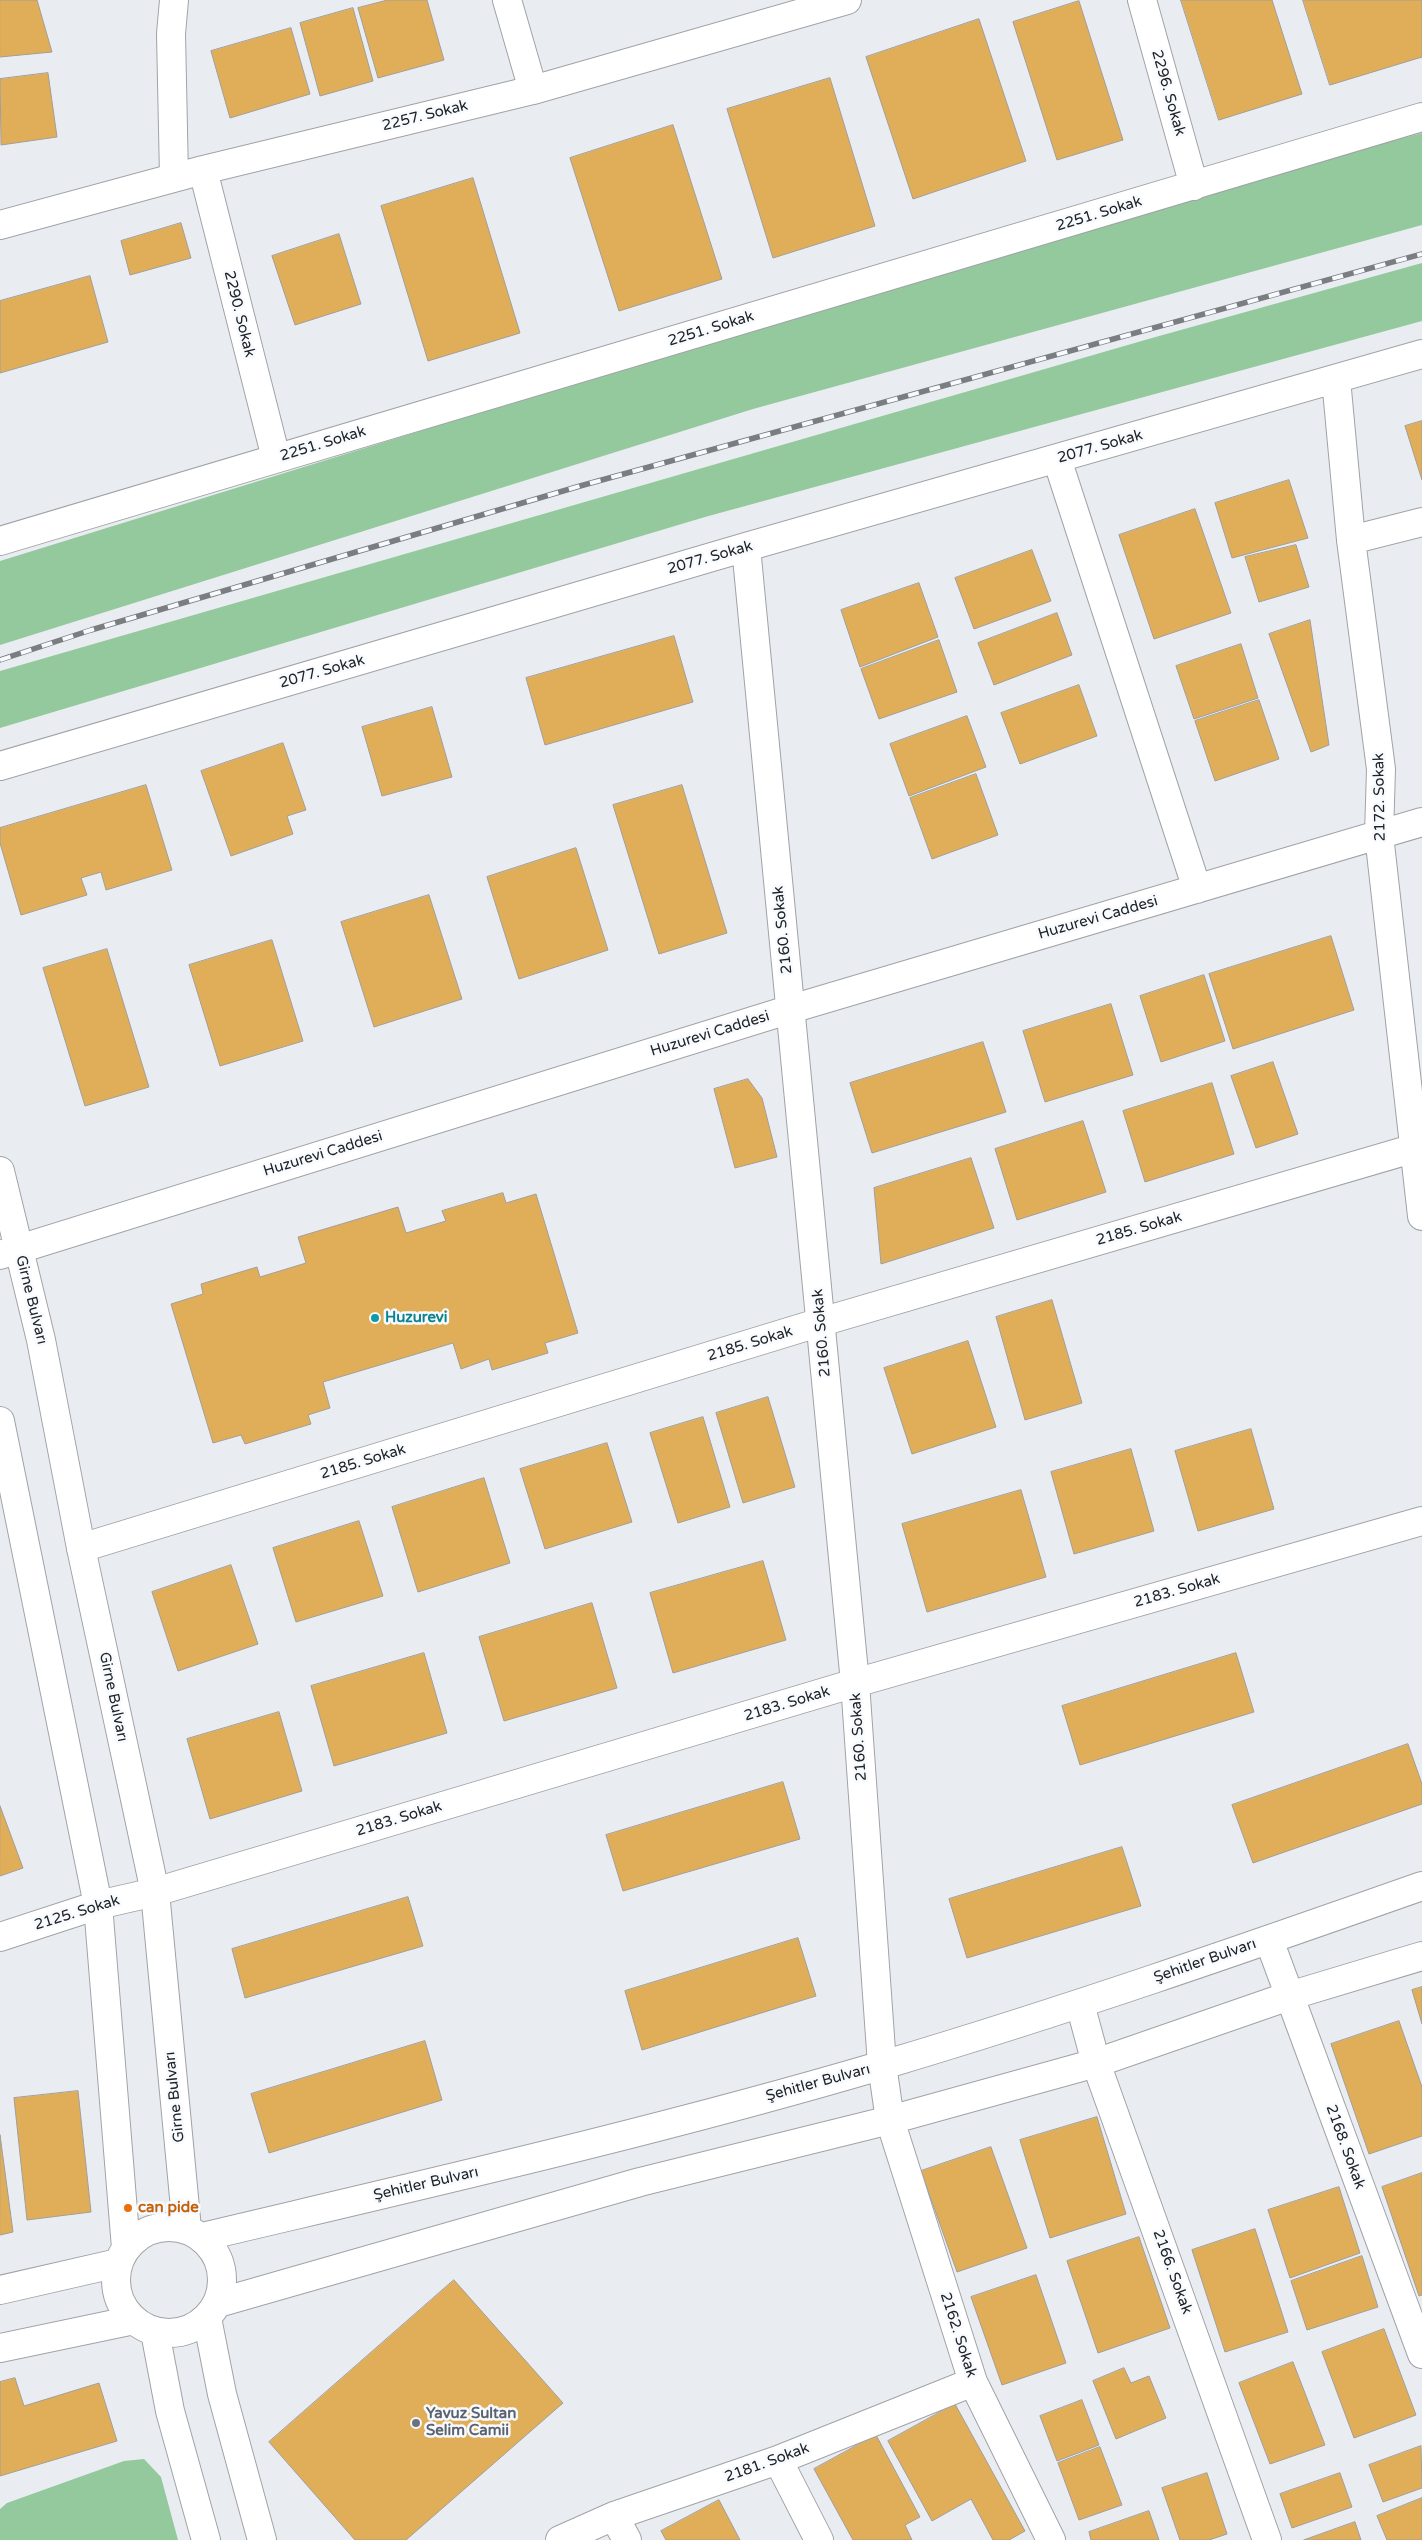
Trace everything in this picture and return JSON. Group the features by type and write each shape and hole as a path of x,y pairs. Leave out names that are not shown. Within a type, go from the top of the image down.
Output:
{"street":[{"path":"174,0 172,34 174,177"},
{"path":"507,0 533,90"},
{"name":"2257. Sokak","path":"0,226 174,177 533,90 790,7 847,0"},
{"name":"2296. Sokak","path":"1142,0 1194,186"},
{"name":"2251. Sokak","path":"0,541 1422,118"},
{"name":"2290. Sokak","path":"203,170 276,458"},
{"name":"2077. Sokak","path":"0,766 746,547 1422,354"},
{"name":"2172. Sokak","path":"1336,379 1351,540 1381,770 1379,835 1418,1148 1422,1216"},
{"path":"1058,459 1197,889"},
{"path":"1351,540 1422,522"},
{"name":"2160. Sokak","path":"746,547 855,1683 882,2065 890,2120"},
{"name":"Huzurevi Caddesi","path":"9,1252 791,1009 1422,822"},
{"name":"2185. Sokak","path":"81,1548 821,1322 1418,1148"},
{"name":"Girne Bulvarı","path":"0,1171 9,1252 40,1340 81,1548 155,1892 195,2233"},
{"path":"0,1421 98,1905 122,2256 115,2280 118,2297 126,2312 145,2326 173,2333 191,2328 212,2311 640,2182 890,2120 1096,2063 1289,1996 1422,1956"},
{"name":"2183. Sokak","path":"155,1892 855,1683 1422,1521"},
{"name":"Şehitler Bulvarı","path":"0,2290 122,2256 138,2236 154,2229 170,2226 195,2233 626,2136 882,2065 1080,2004 1422,1886"},
{"name":"2125. Sokak","path":"0,1937 98,1905 155,1892"},
{"name":"2168. Sokak","path":"1269,1940 1422,2354"},
{"name":"2166. Sokak","path":"1080,2004 1096,2063 1267,2540"},
{"name":"2162. Sokak","path":"890,2120 973,2382 1051,2540"},
{"path":"195,2233 215,2251 222,2268 223,2286 212,2311 222,2394 262,2540"},
{"path":"0,2348 145,2326"},
{"path":"145,2326 206,2540"},
{"name":"2181. Sokak","path":"560,2540 614,2516 778,2460 973,2382"},
{"path":"778,2460 819,2540"},
{"path":"614,2516 627,2540"}],"green space":[{"path":"1422,133 1422,225 753,409 0,645 0,561 1076,228"},
{"path":"1422,263 1422,321 705,517 0,728 0,671 1152,338"},
{"path":"144,2459 161,2477 178,2540 0,2540 0,2509 7,2503 124,2461"}],"building":[{"path":"0,0 37,0 52,52 0,57"},
{"path":"388,0 427,0 444,60 378,78 358,8"},
{"path":"1181,0 1272,0 1302,94 1219,120"},
{"path":"1303,0 1422,0 1422,57 1330,85"},
{"path":"1079,1 1123,140 1057,160 1013,22"},
{"path":"353,8 373,81 320,96 300,23"},
{"path":"979,19 1026,161 913,199 866,57"},
{"path":"291,28 310,94 230,118 211,51"},
{"path":"48,73 57,137 1,145 0,79"},
{"path":"830,78 875,226 773,258 727,109"},
{"path":"673,125 722,279 619,311 570,158"},
{"path":"473,178 520,333 428,361 381,206"},
{"path":"181,223 191,258 130,275 121,241"},
{"path":"339,234 361,304 295,325 272,256"},
{"path":"90,276 108,342 0,373 0,301"},
{"path":"1422,421 1422,480 1405,426"},
{"path":"1289,480 1308,538 1232,558 1215,503"},
{"path":"1195,509 1231,613 1154,639 1119,535"},
{"path":"1296,545 1309,587 1259,602 1245,557"},
{"path":"1032,550 1051,601 974,629 955,578"},
{"path":"919,583 938,637 860,667 841,610"},
{"path":"1057,613 1072,655 994,685 978,643"},
{"path":"1310,620 1329,745 1311,752 1269,634"},
{"path":"674,636 693,702 545,745 526,678"},
{"path":"939,640 957,692 879,719 861,669"},
{"path":"1241,644 1258,698 1194,719 1176,666"},
{"path":"1079,685 1097,736 1020,764 1001,713"},
{"path":"1259,700 1279,759 1215,781 1195,721"},
{"path":"432,707 452,777 382,796 362,727"},
{"path":"967,716 986,767 909,796 890,744"},
{"path":"283,743 306,810 287,816 293,834 231,856 201,771"},
{"path":"976,774 998,835 932,859 910,798"},
{"path":"146,785 172,870 106,890 101,872 81,878 87,895 21,915 0,843 0,828"},
{"path":"682,785 727,933 659,954 613,805"},
{"path":"576,848 608,950 519,979 487,877"},
{"path":"429,895 462,999 374,1027 341,922"},
{"path":"1331,936 1354,1010 1233,1049 1209,974"},
{"path":"272,940 303,1041 220,1066 189,965"},
{"path":"107,949 149,1087 85,1106 43,968"},
{"path":"1204,975 1225,1041 1161,1062 1140,996"},
{"path":"1111,1004 1133,1075 1045,1102 1023,1031"},
{"path":"983,1042 1006,1112 872,1153 850,1083"},
{"path":"1273,1062 1298,1134 1256,1148 1231,1076"},
{"path":"748,1079 762,1098 777,1157 735,1168 714,1089"},
{"path":"1212,1083 1234,1154 1145,1182 1123,1111"},
{"path":"1083,1121 1106,1192 1017,1220 995,1149"},
{"path":"971,1158 994,1228 881,1264 874,1188"},
{"name":"Huzurevi","path":"503,1193 506,1203 536,1194 578,1333 545,1343 548,1353 492,1370 489,1359 461,1369 453,1343 323,1382 330,1408 308,1415 311,1424 245,1444 241,1435 213,1443 171,1304 203,1294 201,1284 257,1267 260,1277 306,1263 298,1237 398,1207 406,1233 446,1221 442,1211"},
{"path":"1052,1300 1082,1403 1025,1420 996,1317"},
{"path":"968,1341 996,1427 912,1454 884,1368"},
{"path":"768,1397 795,1487 743,1503 716,1413"},
{"path":"703,1417 730,1507 678,1523 650,1433"},
{"path":"1251,1429 1274,1509 1198,1531 1175,1451"},
{"path":"607,1443 632,1522 545,1549 520,1469"},
{"path":"1131,1449 1154,1531 1074,1554 1051,1472"},
{"path":"484,1478 510,1563 418,1592 392,1507"},
{"path":"1021,1490 1046,1577 927,1612 902,1524"},
{"path":"359,1521 383,1596 296,1622 273,1548"},
{"path":"763,1561 786,1640 673,1673 650,1593"},
{"path":"231,1565 258,1644 178,1671 152,1592"},
{"path":"592,1603 617,1688 504,1721 479,1637"},
{"path":"424,1653 447,1733 334,1766 311,1686"},
{"path":"1236,1653 1254,1712 1080,1765 1062,1706"},
{"path":"279,1712 302,1791 210,1819 187,1739"},
{"path":"1408,1744 1422,1784 1422,1804 1253,1863 1232,1805"},
{"path":"783,1782 800,1839 623,1891 606,1835"},
{"path":"0,1806 23,1868 0,1876"},
{"path":"1122,1847 1141,1906 967,1958 949,1899"},
{"path":"408,1897 423,1946 245,1998 232,1949"},
{"path":"798,1938 816,1996 642,2050 625,1991"},
{"path":"1422,1987 1422,2024 1412,1990"},
{"path":"1399,2021 1422,2087 1422,2136 1369,2154 1331,2044"},
{"path":"425,2041 442,2100 269,2153 251,2094"},
{"path":"78,2091 91,2212 27,2220 14,2098"},
{"path":"1097,2117 1126,2214 1050,2238 1020,2140"},
{"path":"0,2135 13,2232 0,2235"},
{"path":"991,2147 1027,2248 957,2272 921,2171"},
{"path":"1422,2173 1422,2295 1419,2296 1382,2187"},
{"path":"1339,2187 1360,2253 1290,2278 1268,2210"},
{"path":"1255,2229 1288,2332 1225,2352 1192,2250"},
{"path":"1139,2237 1170,2328 1098,2353 1067,2261"},
{"path":"1362,2256 1378,2307 1307,2330 1291,2281"},
{"path":"1036,2275 1066,2363 1002,2385 971,2297"},
{"name":"Yavuz Sultan Selim Camii","path":"454,2280 563,2403 406,2540 355,2540 269,2442"},
{"path":"1384,2329 1416,2415 1354,2438 1322,2352"},
{"path":"1293,2362 1325,2445 1270,2464 1239,2383"},
{"path":"1124,2368 1131,2383 1149,2376 1166,2418 1116,2439 1093,2381"},
{"path":"15,2378 24,2406 99,2383 117,2441 0,2476 0,2382"},
{"path":"1082,2400 1099,2445 1057,2461 1040,2416"},
{"path":"955,2404 1025,2531 1009,2540 993,2540 971,2499 932,2521 888,2441"},
{"path":"876,2435 920,2517 905,2525 912,2540 853,2540 814,2469"},
{"path":"1421,2446 1422,2488 1383,2502 1369,2465"},
{"path":"1100,2447 1122,2505 1079,2520 1058,2463"},
{"path":"1207,2473 1227,2534 1209,2540 1180,2540 1162,2488"},
{"path":"1340,2473 1352,2507 1292,2528 1280,2494"},
{"path":"1422,2498 1422,2540 1387,2540 1377,2516"},
{"path":"719,2500 740,2540 666,2540 661,2531"},
{"path":"1149,2511 1159,2540 1091,2540 1089,2532"},
{"path":"1355,2522 1361,2540 1304,2540"}],"railway":[{"path":"0,660 91,630 580,486 1422,254"}],"place":[{"name":"Huzurevi","path":"375,1318"},
{"name":"can pide","path":"128,2208"},
{"name":"Yavuz Sultan Selim Camii","path":"416,2423"}]}
